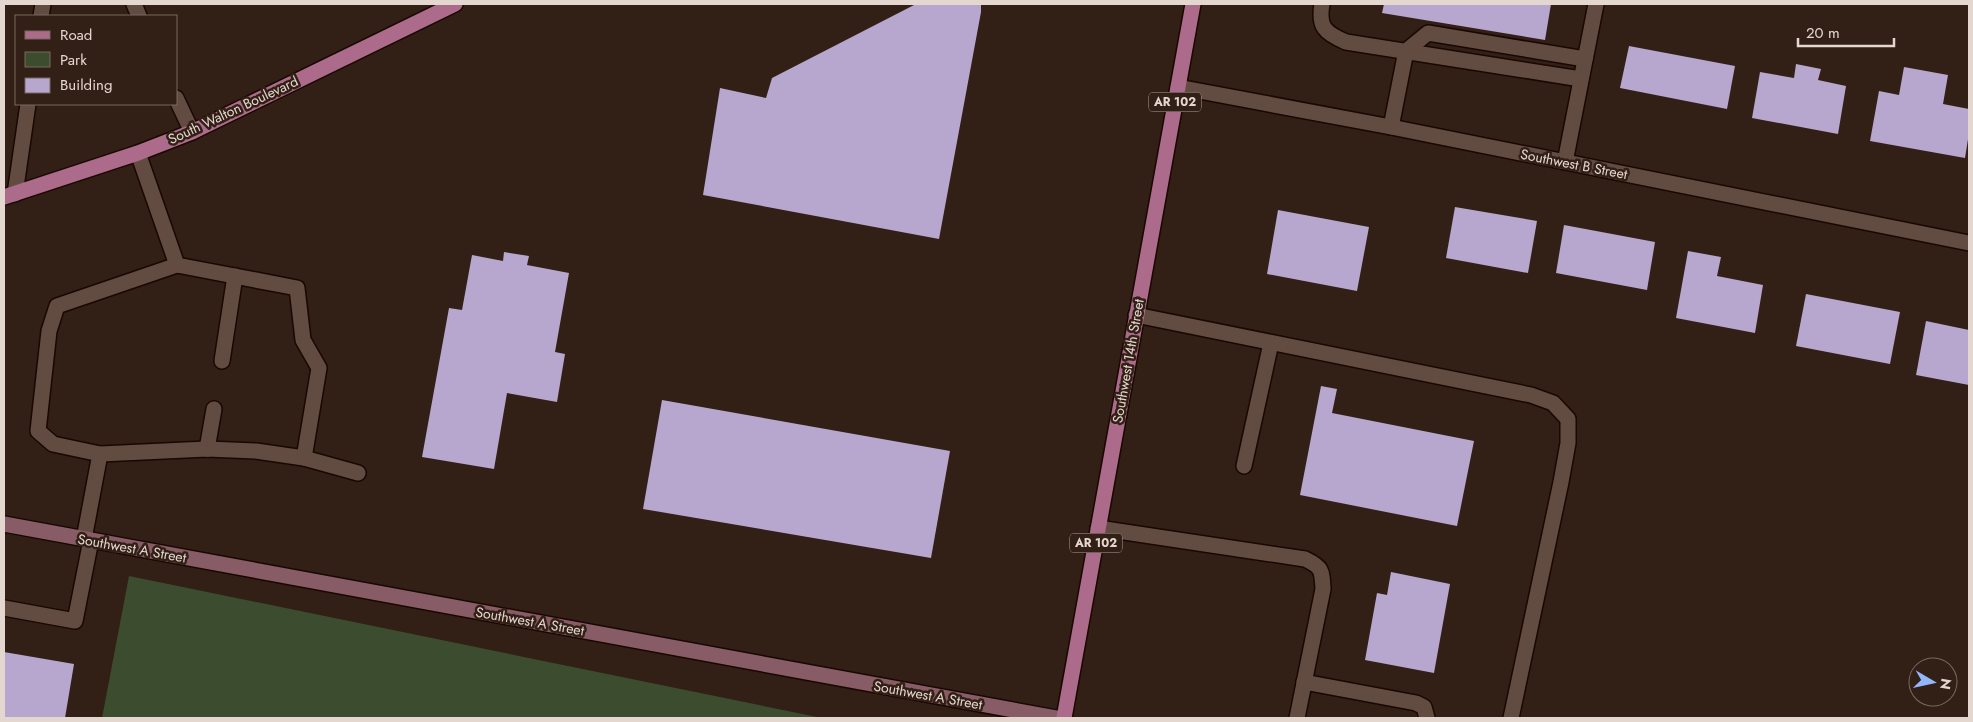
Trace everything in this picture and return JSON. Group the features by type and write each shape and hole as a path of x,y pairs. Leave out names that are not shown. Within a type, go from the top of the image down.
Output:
{"main road":[{"name":"South Walton Boulevard","path":"10,196 138,153 192,132 455,4"},
{"name":"Southwest 14th Street","path":"1064,718 1192,4"}],"street":[{"path":"1322,4 1322,27 1332,36 1346,42 1581,80"},
{"path":"1565,162 1596,4"},
{"path":"1391,127 1406,51 1428,33 1585,59"},
{"name":"Southwest B Street","path":"1178,87 1391,127 1969,243"},
{"path":"178,102 192,132"},
{"path":"10,196 28,105"},
{"path":"138,153 177,265"},
{"path":"304,458 319,368 303,340 297,288 177,265 57,306 49,331 38,431 53,444 100,454 207,449 256,452 304,458 358,473"},
{"path":"222,361 234,276"},
{"path":"1136,315 1531,395 1553,403 1568,419 1568,443 1561,482 1511,718"},
{"path":"1244,466 1271,343"},
{"path":"207,449 214,409"},
{"path":"4,608 75,621 100,454"},
{"name":"Southwest A Street","path":"4,524 1056,718"},
{"path":"1098,528 1305,559 1317,564 1322,572 1323,589 1297,718"},
{"path":"1304,682 1416,703 1424,707 1427,718"}],"green space":[{"path":"129,576 822,718 102,718"}],"building":[{"path":"916,4 981,4 939,239 703,195 720,88 766,98 772,78"},
{"path":"1384,4 1551,4 1545,40 1382,13"},
{"path":"1629,46 1735,66 1727,109 1620,88"},
{"path":"1796,64 1821,69 1818,80 1846,86 1838,134 1752,118 1760,72 1794,78"},
{"path":"1904,67 1948,75 1943,104 1969,109 1969,133 1965,158 1870,141 1879,91 1899,95"},
{"path":"1455,207 1537,221 1528,273 1446,258"},
{"path":"1278,210 1369,227 1357,291 1267,274"},
{"path":"1564,225 1655,242 1647,290 1556,273"},
{"path":"1688,251 1721,257 1717,276 1763,285 1755,333 1676,318"},
{"path":"504,252 529,256 527,265 569,273 555,352 565,354 557,402 507,393 494,469 422,457 449,308 462,310 472,255 503,261"},
{"path":"1806,294 1900,312 1890,364 1796,346"},
{"path":"1926,321 1969,330 1969,385 1916,375"},
{"path":"1321,386 1337,389 1332,413 1474,441 1457,526 1300,495"},
{"path":"662,400 950,451 931,558 643,509"},
{"path":"1391,572 1450,584 1434,673 1365,660 1377,593 1387,595"},
{"path":"4,652 74,664 65,718 4,718"}]}
